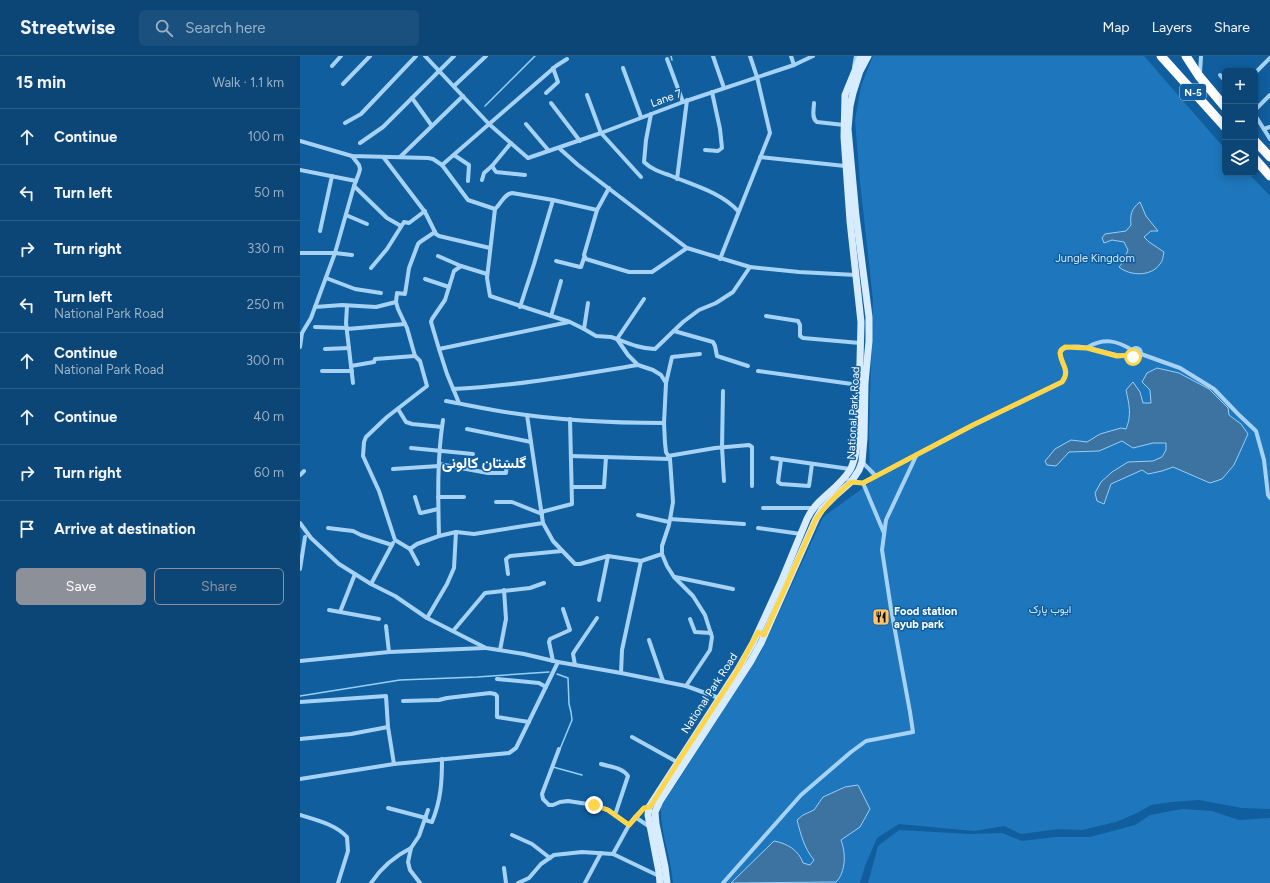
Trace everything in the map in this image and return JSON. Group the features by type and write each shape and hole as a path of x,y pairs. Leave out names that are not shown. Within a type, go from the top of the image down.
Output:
{"highway":[{"name":"N-5","path":"1161,56 1222,124"},
{"path":"1169,56 1175,72"},
{"name":"N-5","path":"1186,56 1223,104"},
{"path":"1258,144 1270,157"},
{"path":"1258,162 1270,176"}],"main road":[{"name":"National Park Road","path":"667,883 656,824 656,812 719,698 761,633 816,519 822,509 851,482 859,470 862,462 869,318 844,125 845,96 861,56"},
{"name":"National Park Road","path":"650,807 677,762 687,754 751,661 807,519 814,508 851,469 858,440 861,322 845,166 846,137 853,93 860,71 868,56"},
{"path":"650,807 648,815 660,879"}],"street":[{"path":"332,66 341,56"},
{"path":"342,84 370,56"},
{"path":"345,123 361,114 416,56"},
{"path":"360,143 383,128 454,56"},
{"path":"454,86 486,56"},
{"path":"713,56 724,88"},
{"path":"720,259 770,133 757,76 750,56"},
{"path":"791,56 794,65"},
{"name":"Lane 7","path":"510,143 526,157 530,158 580,141 685,101 794,65 813,56"},
{"path":"854,72 856,56"},
{"path":"1200,56 1200,76"},
{"path":"426,57 510,143 492,166 484,173 482,180"},
{"path":"1258,70 1270,58"},
{"path":"442,165 553,68 567,59"},
{"path":"667,60 685,101 677,179"},
{"path":"546,93 558,82 553,68"},
{"path":"623,68 641,117"},
{"path":"705,150 718,151 722,148 720,129 712,92"},
{"path":"587,95 601,133 641,177"},
{"path":"400,157 463,96"},
{"path":"1258,107 1270,96"},
{"path":"412,98 432,126"},
{"path":"551,103 580,141"},
{"path":"814,103 814,121 844,125"},
{"path":"651,114 644,162 657,170 715,195 733,205 738,211"},
{"path":"1258,120 1270,139"},
{"path":"526,124 549,152"},
{"path":"1264,129 1270,127"},
{"path":"300,141 352,156 433,159 442,165 468,200 495,209"},
{"path":"559,148 578,165 687,248 750,267 799,272 856,275"},
{"path":"454,155 469,165 468,181"},
{"path":"300,347 302,333 311,318 335,253 360,169 352,156"},
{"path":"760,157 845,166"},
{"path":"384,158 425,212 435,232 439,236 490,248"},
{"path":"492,166 496,172 525,175"},
{"path":"300,170 332,176 355,183 387,218 401,226"},
{"path":"320,232 332,176"},
{"path":"556,261 580,268 581,267 597,210 608,188"},
{"path":"597,210 553,200 508,194 495,209 487,274 488,292 490,296 570,322 596,336 611,337 648,349 655,348 683,322 699,310 716,303 733,292 750,267"},
{"path":"520,307 553,200"},
{"path":"371,268 387,249 401,226 405,222 410,223 425,212"},
{"path":"346,215 367,224"},
{"path":"418,564 410,549 395,540 379,491 363,456 366,437 387,417 427,386 420,361 415,356 396,302 397,293 405,294 409,268 420,242 435,232"},
{"path":"584,258 629,272 652,272 687,248"},
{"path":"300,253 335,253 352,255"},
{"path":"438,256 461,266 487,274"},
{"path":"459,403 446,374 431,322 445,300 454,272 461,266"},
{"path":"326,278 354,289 381,293"},
{"path":"425,279 449,287"},
{"path":"551,316 562,282"},
{"path":"617,339 644,298"},
{"path":"315,307 347,306 376,308 396,302"},
{"path":"584,329 588,303"},
{"path":"347,306 347,329 353,383"},
{"path":"766,316 798,321 800,325 800,336 804,338 860,343"},
{"path":"439,349 570,322"},
{"path":"315,327 347,329 405,324"},
{"path":"674,331 713,342 717,350 717,356 748,366"},
{"path":"617,339 628,355 638,365 661,375 666,383"},
{"path":"1087,348 1097,342 1104,341 1119,343 1132,350 1137,348 1140,350 1141,354 1180,368 1214,389 1256,431 1262,448 1268,495 1270,498"},
{"path":"845,477 851,482 863,483 905,460 1062,382 1066,377 1066,371 1060,356 1061,350 1065,347 1087,348 1117,356 1132,355 1137,358 1141,354"},
{"path":"325,349 349,348"},
{"path":"1132,350 1132,355"},
{"path":"686,686 710,650 712,637 705,615 693,596 667,566 662,554 662,546 670,520 673,502 669,458 666,452 664,423 666,383 672,357 700,354"},
{"path":"351,366 370,364 374,362 375,359 415,356"},
{"path":"453,389 491,387 543,381 638,365"},
{"path":"322,371 352,371"},
{"path":"758,371 859,385"},
{"path":"723,391 722,447 724,481"},
{"path":"446,401 527,415 605,423 664,423"},
{"path":"398,409 406,422 442,427"},
{"path":"527,415 543,523 553,540 562,551 575,564 608,556 641,561 662,554"},
{"path":"496,502 512,502 542,513 572,504 570,419"},
{"path":"439,536 439,465 443,420"},
{"path":"467,429 531,442"},
{"path":"571,456 669,458 722,447 751,445 752,486"},
{"path":"411,448 473,454"},
{"path":"723,883 801,795 851,752 866,741 913,732 882,550 886,520 917,454"},
{"path":"572,487 604,487 606,457"},
{"path":"772,458 851,469"},
{"path":"781,460 778,482 780,484 810,486 812,464"},
{"path":"905,460 911,464"},
{"path":"393,469 439,465 488,473 504,473 506,472 507,462"},
{"path":"862,462 876,476"},
{"path":"863,483 884,533"},
{"path":"415,497 421,514 438,509"},
{"path":"438,497 464,497"},
{"path":"763,508 814,508"},
{"path":"638,516 670,520 744,524"},
{"path":"300,523 312,538 339,564 371,584 395,596 427,618 486,648"},
{"path":"410,549 417,544 456,532 474,534 543,523"},
{"path":"328,528 353,531 392,545"},
{"path":"758,528 801,534"},
{"path":"427,618 448,584 454,568 456,532"},
{"path":"300,569 305,537"},
{"path":"371,584 395,540"},
{"path":"508,574 506,559 510,556 562,551"},
{"path":"599,600 608,556"},
{"path":"621,672 622,650 641,561"},
{"path":"340,612 355,574"},
{"path":"675,577 733,589"},
{"path":"453,631 485,593 530,588 544,583"},
{"path":"500,650 506,619 504,590"},
{"path":"553,661 548,642 550,639 570,630 563,609"},
{"path":"329,610 379,619"},
{"path":"575,665 573,654 597,618"},
{"path":"690,619 695,632 711,633"},
{"path":"386,626 389,652"},
{"path":"649,640 663,681"},
{"path":"300,661 389,652 486,648 663,681 686,686 719,698"},
{"path":"300,779 394,764 509,753 516,748 558,662"},
{"path":"496,679 539,683 546,687"},
{"path":"403,701 439,700 490,693 496,694 497,717 529,722"},
{"path":"300,702 386,696 388,727 394,764"},
{"path":"300,739 351,734 388,727"},
{"path":"632,737 677,762"},
{"path":"559,749 542,794 543,799 549,805 568,801 594,805 608,810 629,825"},
{"path":"388,808 432,822 438,807 441,786 442,759"},
{"path":"601,764 620,769 628,776 615,815"},
{"path":"613,854 635,817 644,808 650,807"},
{"path":"420,883 410,870 408,862 412,848 419,836 428,810"},
{"path":"300,816 318,820 342,831 347,837 348,851 338,883"},
{"path":"635,817 650,827"},
{"path":"512,834 532,844 550,858"},
{"path":"371,883 382,869 402,853 412,848"},
{"path":"518,883 529,878 541,864 554,855 582,852 613,854 660,879"},
{"path":"585,883 601,853"},
{"path":"504,868 506,883"}],"green space":[{"name":"ایوب پارک","path":"873,56 1144,56 1222,146 1222,176 1251,176 1270,196 1270,809 1242,808 1199,800 1172,802 1151,805 1116,822 1082,830 1059,829 1021,834 1004,826 974,831 899,824 877,838 865,866 860,883 673,883 662,826 661,807 761,652 823,517 870,483 869,430 873,300 855,120 861,86"},
{"path":"1182,809 1212,811 1239,820 1270,818 1270,883 868,883 878,846 899,830 970,834 1002,833 1022,841 1055,837 1090,837 1135,825 1150,815"}],"shaded area":[{"path":"1140,202 1146,216 1158,231 1151,231 1144,237 1164,252 1162,261 1156,268 1140,274 1129,272 1119,267 1128,250 1124,242 1112,240 1104,243 1102,238 1105,234 1126,231 1131,225 1131,215 1133,210"},
{"path":"1157,368 1179,373 1209,389 1228,408 1229,415 1241,424 1248,434 1234,465 1222,479 1210,483 1173,467 1148,474 1142,470 1111,484 1104,504 1097,501 1095,493 1101,482 1112,472 1128,462 1153,461 1162,457 1166,450 1166,443 1153,443 1133,448 1122,441 1099,451 1069,452 1056,466 1047,465 1045,461 1055,449 1071,440 1087,442 1100,434 1121,428 1126,429 1129,419 1129,405 1126,390 1133,382 1140,392 1143,403 1151,403 1150,390 1142,382 1147,373"},
{"path":"858,785 870,809 860,827 841,840 844,851 844,862 842,873 836,882 731,883 774,841 783,843 792,848 801,858 803,863 810,865 814,860 805,846 797,820 803,815 814,810 823,797 845,787"}],"waterway":[{"path":"485,106 535,56"},
{"path":"671,56 672,60"},
{"path":"300,696 400,680 549,672"},
{"path":"557,674 568,678 569,704 572,720 560,749"},
{"path":"553,767 582,775"}],"place":[{"name":"Food station ayub park","path":"881,617"}],"district":[{"name":"گلستان کالونی","path":"484,463"}],"route":[{"path":"594,805 608,810 629,825 644,808 650,807 653,799 737,671 758,632 764,635 799,555 822,509 851,482 863,483 973,425 1062,382 1066,377 1066,371 1060,353 1065,347 1094,349 1117,356 1132,355 1133,357"}],"park label":[{"name":"Jungle Kingdom","path":"1095,258"}]}
